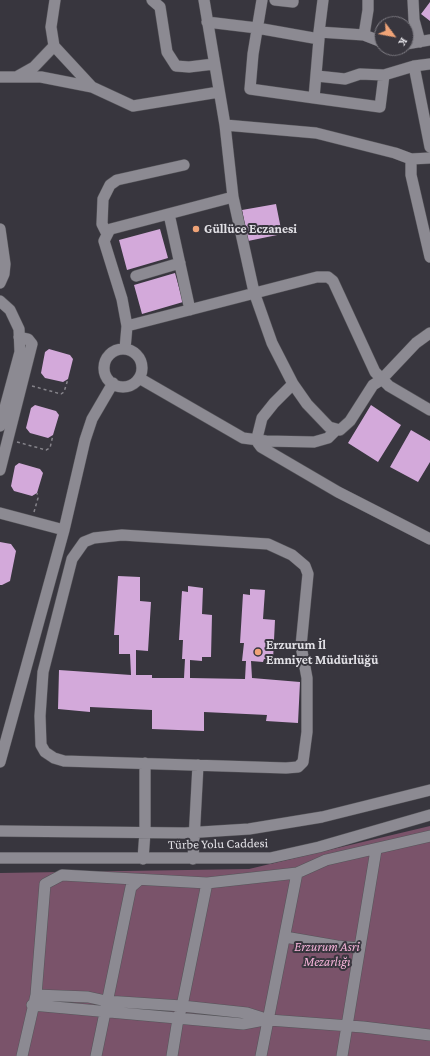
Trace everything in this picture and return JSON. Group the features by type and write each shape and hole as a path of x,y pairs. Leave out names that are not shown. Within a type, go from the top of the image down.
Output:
{"street":[{"path":"55,0 51,28 54,46 92,87"},
{"path":"152,0 160,7 167,52 176,66 189,68 214,64"},
{"path":"204,0 225,125 233,197 254,292 272,343 293,384 319,418 329,427 336,430"},
{"path":"262,0 257,28 250,89 380,107 384,75"},
{"path":"275,0 293,2 293,0"},
{"path":"314,98 323,0"},
{"path":"364,35 368,0"},
{"path":"413,0 414,20 425,41 414,43"},
{"path":"207,22 319,36 364,35 374,39"},
{"path":"18,77 34,67 54,46"},
{"path":"317,76 345,79 360,74 384,75 414,66 430,64"},
{"path":"414,66 430,147"},
{"path":"0,77 41,77 92,87 133,106 219,92"},
{"path":"225,125 269,127 316,133 395,153 411,159 430,158"},
{"path":"411,159 411,175 430,257"},
{"path":"107,234 102,224 103,198 110,184 117,180 184,165"},
{"path":"125,349 127,326 122,299 104,242 107,234 111,229 233,197"},
{"path":"169,214 190,310"},
{"path":"0,230 4,264 4,274 0,283"},
{"path":"136,276 180,263"},
{"path":"127,326 254,292 324,276 331,278 367,357 381,380 430,410"},
{"path":"0,301 10,310 19,329 20,352 0,426"},
{"path":"139,378 243,438 314,442 328,438 336,430 346,426 373,385 381,380 416,343 430,333"},
{"path":"0,470 32,344 28,339 19,337"},
{"path":"125,349 131,350 140,358 142,368 139,378 130,386 118,386 105,374 106,361 113,352 125,349"},
{"path":"0,762 64,530 85,440 92,419 113,383"},
{"path":"293,384 265,414 259,428 258,440 261,447 338,492 430,539"},
{"path":"0,513 64,530"},
{"path":"122,535 268,544 279,548 303,564 308,574 301,646 307,678 307,732 303,762 298,767 286,768 144,763 64,761 54,758 45,752 41,745 40,716 43,672 72,560 84,542 94,538 122,535"},
{"path":"143,859 146,832 144,763"},
{"path":"193,859 196,832 198,765"},
{"name":"Türbe Yolu Caddesi","path":"0,831 196,832 249,829 322,817 430,790"},
{"name":"Türbe Yolu Caddesi","path":"0,858 270,858 319,847 430,815"},
{"path":"22,1056 34,1000 45,884 62,875 207,883 296,873 326,860 376,850 430,836"},
{"path":"342,1056 376,850"},
{"path":"261,1056 285,937 296,873"},
{"path":"96,1056 131,888 139,880"},
{"path":"172,1056 178,1019 182,1006 207,883"},
{"path":"285,937 337,946 359,948"},
{"path":"34,1000 106,1006 182,1006 247,1013 269,1020 430,1035"},
{"path":"106,1006 178,1019 243,1024 269,1020"}],"path":[{"path":"22,384 61,394 64,392 68,379"},
{"path":"8,439 46,450 50,448 53,435"},
{"path":"32,522 38,498 37,493"}],"green space":[{"name":"Erzurum Asri Mezarlığı","path":"430,826 430,1056 0,1056 0,873 249,869"}],"building":[{"path":"430,2 430,21 421,14"},
{"path":"276,204 282,234 248,241 242,210"},
{"path":"160,229 168,258 127,270 119,240"},
{"path":"175,273 183,302 142,314 134,285"},
{"path":"49,349 70,355 73,359 68,379 63,382 45,378 41,373 45,352"},
{"path":"35,405 56,411 59,415 53,435 48,438 30,433 26,428 31,408"},
{"path":"371,405 401,425 378,462 348,443"},
{"path":"411,430 430,441 430,462 418,482 390,467"},
{"path":"19,463 40,469 43,473 37,493 32,496 14,491 11,486 15,466"},
{"path":"0,542 11,544 16,551 10,581 2,585 0,585"},
{"name":"Erzurum İl Emniyet Müdürlüğü","path":"118,576 140,577 140,601 151,602 148,651 136,650 136,675 152,675 152,678 184,678 185,659 182,659 183,640 179,640 182,591 188,592 188,586 203,588 202,614 212,615 211,657 202,657 202,661 190,660 190,678 245,679 246,661 242,661 244,643 240,643 243,594 250,595 250,589 265,590 263,619 275,620 273,660 264,659 263,662 251,661 252,678 300,682 298,723 266,721 267,715 204,712 204,731 152,729 152,710 90,707 90,712 58,709 59,670 131,675 130,654 119,654 119,635 114,635"}],"place":[{"name":"Güllüce Eczanesi","path":"196,229"},
{"name":"Erzurum İl Emniyet Müdürlüğü","path":"258,652"}]}
